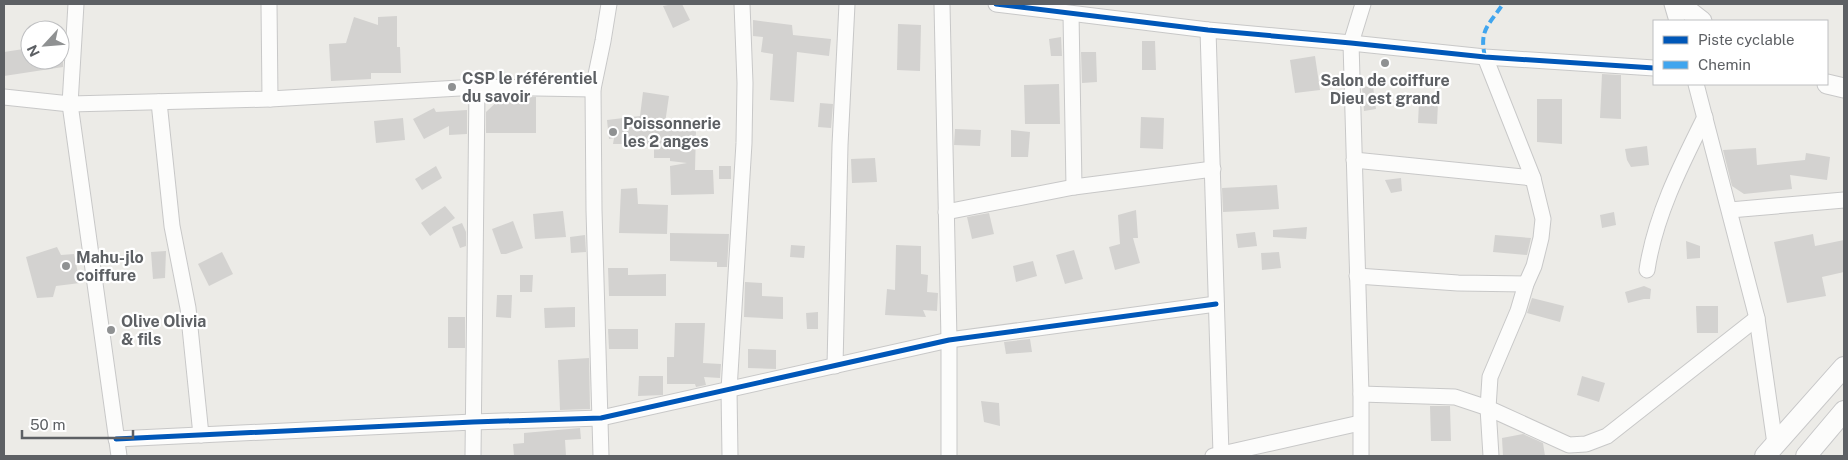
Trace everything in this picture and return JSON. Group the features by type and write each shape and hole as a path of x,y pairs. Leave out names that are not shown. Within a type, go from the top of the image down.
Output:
{"main road":[{"path":"1770,450 1844,367"},
{"path":"1806,456 1844,412"}],"street":[{"path":"76,4 70,104 119,456"},
{"path":"269,4 270,99"},
{"path":"601,456 594,210 593,89 609,4"},
{"path":"730,456 729,390 744,143 745,82 742,4"},
{"path":"835,366 840,145 847,4"},
{"path":"942,4 949,340 949,456"},
{"path":"996,4 1208,30 1486,57 1653,68"},
{"path":"1361,456 1361,394 1351,43 1363,4"},
{"path":"1672,4 1677,20"},
{"path":"1680,4 1701,20"},
{"path":"1070,14 1074,187"},
{"path":"1208,30 1216,304 1216,455 1360,423"},
{"path":"1486,57 1533,178 1542,219 1541,238 1534,266 1526,284 1518,311 1490,377 1488,408 1491,456"},
{"path":"1828,84 1844,88"},
{"path":"1696,85 1757,318 1770,450"},
{"path":"4,97 70,104 270,99 477,87 593,89"},
{"path":"473,456 477,87"},
{"path":"159,102 172,226 188,308 201,435"},
{"path":"1647,270 1659,217 1705,117"},
{"path":"1354,160 1533,178"},
{"path":"946,212 1074,187 1213,169"},
{"path":"1730,210 1844,200"},
{"path":"1357,276 1458,283 1526,284"},
{"path":"116,439 473,422 601,418 949,340 1216,304"},
{"path":"1361,394 1455,397 1488,408 1569,445 1586,444 1607,436 1757,318"}],"building":[{"path":"682,4 690,20 673,28 663,6"},
{"path":"397,16 397,47 400,47 401,73 371,73 371,79 331,81 329,44 346,43 354,17 378,25 378,17"},
{"path":"753,20 792,25 793,35 831,39 829,56 797,52 794,102 770,100 773,54 761,52 763,37 753,36"},
{"path":"898,24 921,25 920,71 897,70"},
{"path":"1061,37 1062,56 1051,56 1049,39"},
{"path":"1142,41 1155,41 1156,70 1142,70"},
{"path":"20,50 20,70 43,70 4,76 4,52"},
{"path":"1081,52 1096,52 1097,82 1082,83"},
{"path":"1315,56 1320,90 1295,93 1290,60"},
{"path":"1602,74 1621,75 1621,119 1600,118"},
{"path":"1059,84 1060,124 1025,124 1024,85"},
{"path":"1373,86 1376,109 1364,111 1362,87"},
{"path":"643,92 669,96 664,130 696,131 695,170 713,170 714,194 671,195 670,166 687,163 670,161 670,158 654,158 654,144 613,144 614,138 609,139 607,120 640,116"},
{"path":"502,97 536,97 536,133 486,133 486,112"},
{"path":"1537,99 1562,99 1562,144 1537,142"},
{"path":"1419,102 1438,103 1437,124 1418,123"},
{"path":"820,103 833,104 831,128 818,127"},
{"path":"434,108 436,112 467,110 467,134 449,135 449,126 424,139 413,119"},
{"path":"1141,117 1164,118 1163,149 1140,148"},
{"path":"403,118 405,140 376,143 374,121"},
{"path":"955,129 981,130 980,146 954,145"},
{"path":"1011,130 1030,132 1028,157 1011,157"},
{"path":"1647,146 1649,165 1631,167 1627,160 1625,149"},
{"path":"1756,148 1757,165 1805,160 1806,153 1830,157 1827,180 1790,175 1792,189 1744,194 1732,186 1723,150"},
{"path":"875,158 877,182 852,183 851,159"},
{"path":"436,166 442,178 422,190 415,179"},
{"path":"719,166 731,166 731,179 719,179"},
{"path":"1401,178 1402,191 1391,193 1385,180"},
{"path":"1277,185 1279,209 1223,212 1222,188"},
{"path":"637,188 638,204 668,205 667,234 619,233 621,189"},
{"path":"445,206 455,218 430,236 421,223"},
{"path":"1136,210 1138,238 1133,238 1140,263 1115,270 1109,247 1120,244 1118,215"},
{"path":"563,211 566,237 535,239 533,214"},
{"path":"1614,212 1616,225 1602,228 1600,215"},
{"path":"989,213 994,234 972,239 967,217"},
{"path":"513,221 523,248 501,254 492,229"},
{"path":"462,223 466,232 466,246 460,248 452,227"},
{"path":"1307,227 1306,239 1273,237 1273,230"},
{"path":"1255,232 1257,246 1238,248 1236,234"},
{"path":"670,233 729,234 727,267 717,267 717,262 670,261"},
{"path":"1813,234 1815,246 1844,240 1844,272 1822,277 1826,296 1787,303 1774,242"},
{"path":"585,235 586,252 571,253 570,237"},
{"path":"1495,235 1531,238 1527,255 1493,252"},
{"path":"1686,241 1700,246 1700,258 1687,259"},
{"path":"791,245 805,246 804,258 790,257"},
{"path":"896,245 921,246 921,274 928,275 927,292 938,293 937,311 923,310 926,317 885,315 887,289 895,290"},
{"path":"57,247 61,255 74,254 80,283 56,286 53,297 37,298 26,257"},
{"path":"1074,250 1083,279 1065,284 1056,255"},
{"path":"166,251 165,278 153,279 151,252"},
{"path":"222,252 233,274 209,286 198,264"},
{"path":"1279,252 1281,268 1262,270 1261,253"},
{"path":"1033,261 1037,276 1016,282 1013,266"},
{"path":"608,268 628,268 628,275 666,274 666,296 609,296"},
{"path":"520,275 533,275 532,292 520,292"},
{"path":"745,282 762,283 762,296 783,297 783,319 744,317"},
{"path":"1644,286 1651,289 1650,299 1628,303 1625,292"},
{"path":"497,295 512,295 511,318 496,317"},
{"path":"1532,298 1564,306 1560,322 1527,313"},
{"path":"1696,306 1718,306 1718,333 1697,333"},
{"path":"575,307 575,327 545,328 544,308"},
{"path":"818,312 818,329 807,329 806,313"},
{"path":"448,317 465,317 465,348 448,348"},
{"path":"675,323 705,323 703,363 721,364 720,378 704,377 706,385 696,387 695,384 667,384 667,357 674,357"},
{"path":"608,329 638,329 638,349 609,349"},
{"path":"1030,339 1032,352 1006,354 1004,342"},
{"path":"748,349 776,350 776,369 748,368"},
{"path":"589,358 590,409 560,410 558,360"},
{"path":"639,376 663,376 663,395 638,396"},
{"path":"1582,376 1605,383 1599,402 1577,395"},
{"path":"981,401 999,403 1000,426 984,422"},
{"path":"1430,406 1450,406 1451,441 1431,441"},
{"path":"580,428 581,439 565,440 566,456 514,456 513,444 524,443 524,433"},
{"path":"1523,434 1543,443 1545,456 1503,456 1502,438"}],"marked path":[{"path":"1485,57 1483,48 1484,34 1489,23 1503,4"}],"cycle path":[{"path":"996,4 1208,30 1485,57 1653,68"},
{"path":"116,439 473,422 601,418 949,340 1216,304"}],"place":[{"name":"Salon de coiffure Dieu est grand","path":"1385,63"},
{"name":"CSP le référentiel du savoir","path":"452,87"},
{"name":"Poissonnerie les 2 anges","path":"613,132"},
{"name":"Mahu-jlo coiffure","path":"66,266"},
{"name":"Olive Olivia & fils","path":"111,330"}]}
